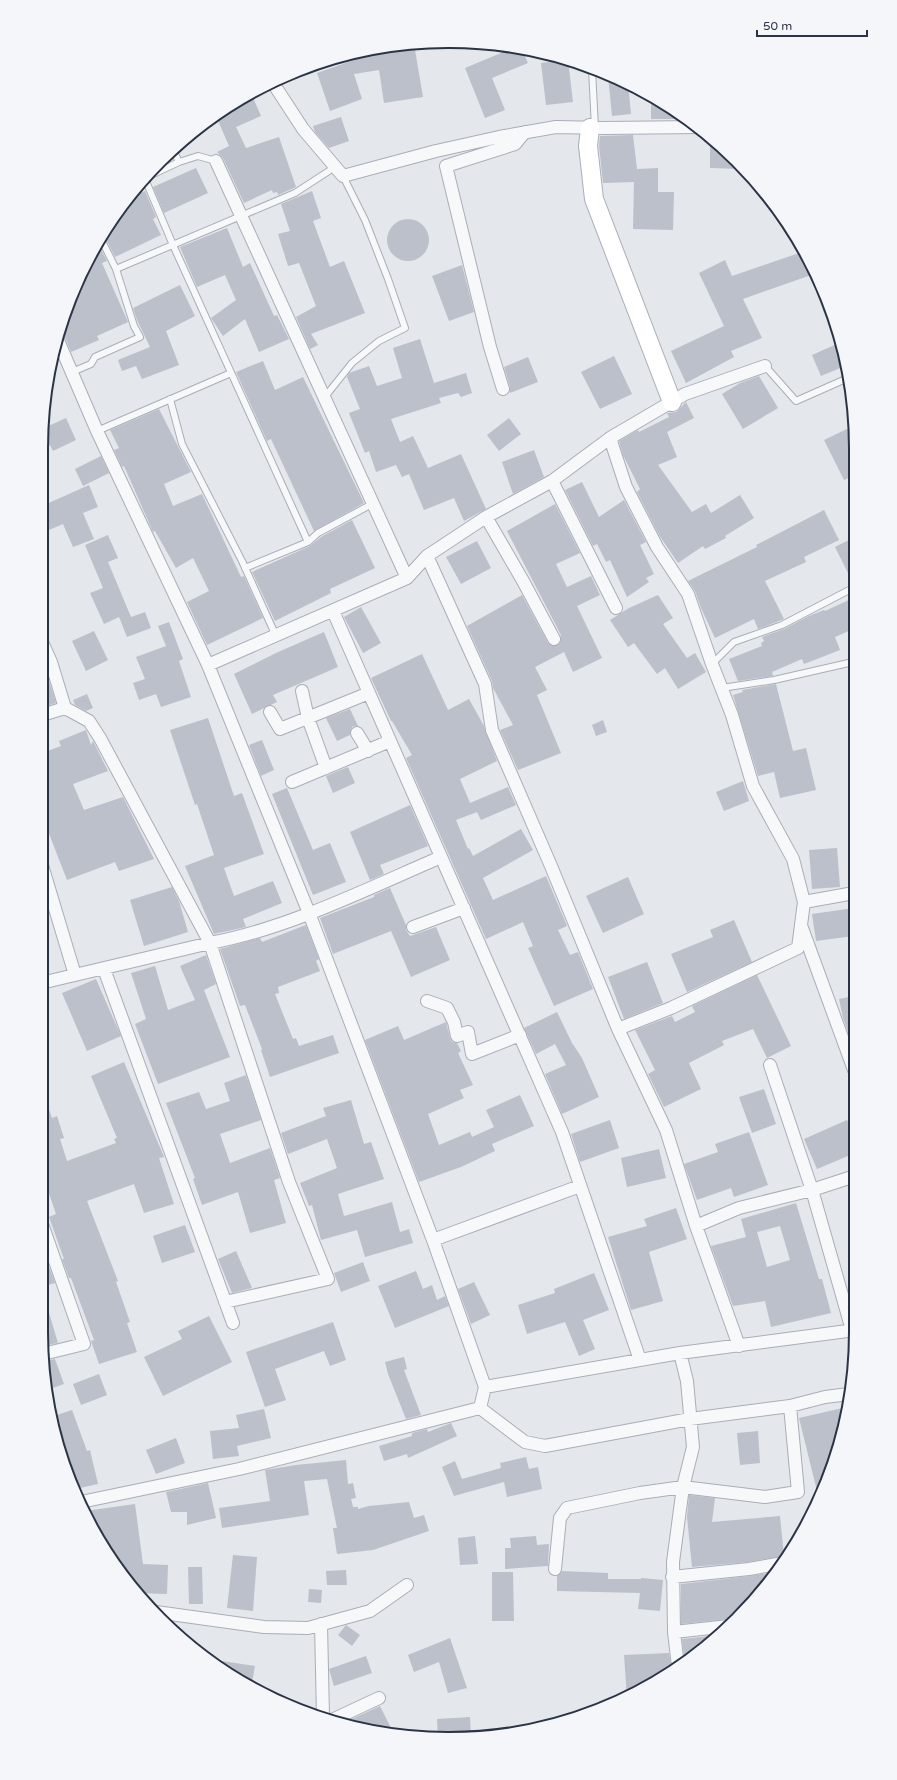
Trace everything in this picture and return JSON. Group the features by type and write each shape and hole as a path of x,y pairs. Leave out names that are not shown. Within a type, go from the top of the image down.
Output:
{"street":[{"path":"275,87 302,129 343,176 436,151 556,127 687,127"},
{"path":"592,128 588,146 594,199 672,402"},
{"path":"503,389 490,347 446,166 515,144 525,132"},
{"path":"216,161 407,578"},
{"path":"61,348 97,431 208,665 309,913 433,1240 485,1387 480,1408"},
{"path":"208,665 407,578 427,556 486,516 552,481 610,438 685,394 765,366"},
{"path":"610,438 630,494 657,547 688,594 712,664 732,715 753,786 793,859 804,902 798,948 671,1008 618,1029"},
{"path":"552,481 616,608"},
{"path":"486,516 520,575 554,639"},
{"path":"427,556 485,684 492,730 618,1029 666,1130 696,1226 739,1346"},
{"path":"333,611 562,1132 640,1360"},
{"path":"48,655 65,708 89,721 100,738 210,943 289,1182 328,1279 225,1302"},
{"path":"302,691 308,718 326,768"},
{"path":"270,712 280,729 369,693"},
{"path":"48,713 65,708"},
{"path":"357,733 368,751"},
{"path":"292,782 390,741"},
{"path":"48,981 234,938 309,913 441,857"},
{"path":"48,885 75,975"},
{"path":"804,902 849,894"},
{"path":"413,927 464,908"},
{"path":"801,925 849,1056"},
{"path":"104,969 232,1323"},
{"path":"427,1002 446,1008 454,1022 457,1036 468,1032 472,1054 520,1035"},
{"path":"770,1065 812,1190 849,1313"},
{"path":"696,1226 739,1208 812,1190 849,1178"},
{"path":"433,1240 580,1186"},
{"path":"48,1241 84,1344 49,1353"},
{"path":"485,1387 680,1353 849,1331"},
{"path":"677,1660 674,1632 672,1577 682,1487 692,1447 688,1381 680,1353"},
{"path":"480,1408 525,1442 545,1446 690,1419 790,1406 825,1397 844,1395"},
{"path":"555,1569 560,1518 567,1508 640,1493 682,1487 765,1497 798,1492 790,1406"},
{"path":"85,1501 238,1469 480,1408"},
{"path":"672,1577 749,1569 774,1565"},
{"path":"163,1613 264,1627 308,1628 370,1611 406,1586"},
{"path":"321,1624 323,1712"},
{"path":"674,1632 719,1627"},
{"path":"340,1716 379,1698"}],"lane":[{"path":"592,74 592,128"},
{"path":"176,155 179,162"},
{"path":"158,172 179,162 198,156 216,161"},
{"path":"116,269 295,193 335,167"},
{"path":"324,398 352,363 379,341 404,328 388,279 365,220 343,176"},
{"path":"148,183 173,245 308,542"},
{"path":"72,372 91,364 95,357 140,337 134,326 116,269 104,245"},
{"path":"765,366 796,401 843,380"},
{"path":"97,431 231,373"},
{"path":"170,399 182,444 245,568 276,636"},
{"path":"245,568 308,542 318,533 372,504"},
{"path":"712,664 734,642 782,625 849,590"},
{"path":"722,688 774,680 849,663"}],"building":[{"path":"415,50 423,97 384,103 379,70 354,74 362,99 330,111 317,73 370,56 396,51"},
{"path":"504,52 525,56 528,63 492,78 505,110 485,118 465,68"},
{"path":"551,62 569,67 573,102 546,105 541,63"},
{"path":"609,81 629,91 631,114 612,116"},
{"path":"254,99 261,116 236,127 246,148 279,137 296,187 278,195 277,192 273,193 272,190 244,203 223,158 217,152 229,146 218,121"},
{"path":"651,103 676,119 651,119"},
{"path":"341,117 349,141 329,148 315,132 313,126"},
{"path":"633,135 637,169 658,168 658,192 674,192 673,230 633,229 634,182 603,183 599,146 600,136"},
{"path":"710,145 736,169 710,168"},
{"path":"196,168 208,193 164,213 153,187"},
{"path":"145,191 156,217 153,219 161,235 115,257 107,240 115,226 140,193"},
{"path":"312,191 321,218 313,221 330,267 344,261 365,313 311,334 318,345 310,349 296,317 316,306 299,263 288,266 278,234 290,231 281,204"},
{"path":"404,219 412,219 423,225 429,236 429,244 423,255 412,261 404,261 393,255 387,244 387,236 393,225"},
{"path":"227,228 243,267 250,263 274,316 277,315 289,339 259,352 245,319 223,336 211,318 236,300 225,275 197,287 180,247"},
{"path":"101,250 107,261 102,263 128,322 97,336 99,340 71,352 64,336 69,320 78,295"},
{"path":"798,253 810,275 743,299 762,338 731,351 734,357 686,383 671,351 724,326 699,273 725,260 732,276"},
{"path":"462,265 474,312 449,321 432,276"},
{"path":"180,285 195,316 166,331 179,365 142,379 136,366 122,371 118,360 150,347 133,308"},
{"path":"420,339 434,383 466,373 472,393 461,397 458,393 439,398 441,403 391,419 400,442 413,436 428,468 461,454 486,509 464,521 454,498 424,510 409,474 402,477 396,465 376,472 369,451 365,453 349,413 360,409 347,377 349,373 369,366 377,386 402,378 393,348"},
{"path":"835,345 840,368 821,376 812,355"},
{"path":"614,356 632,394 600,409 581,372"},
{"path":"528,357 538,382 510,393 510,387 504,367"},
{"path":"263,361 275,390 303,377 364,503 314,531 271,439 267,441 236,372"},
{"path":"759,376 778,408 743,429 722,394 740,383"},
{"path":"686,402 694,418 667,432 677,457 658,465 692,512 706,504 711,513 740,495 754,518 725,536 726,538 705,549 703,546 678,563 659,535 637,492 640,489 623,455 619,441 638,430 639,432 669,417 667,413 676,412"},
{"path":"159,409 191,472 164,484 173,506 202,494 241,577 244,576 263,618 207,645 187,602 209,591 193,558 176,568 155,531 153,532 124,466 122,467 114,450 119,448 110,430"},
{"path":"66,418 76,440 53,451 50,445 48,446 49,426"},
{"path":"509,418 521,434 499,451 487,435"},
{"path":"848,428 849,478 844,480 824,440"},
{"path":"534,450 544,477 513,494 502,462"},
{"path":"101,456 109,473 83,486 75,469"},
{"path":"582,482 599,517 624,500 646,542 640,545 654,574 646,578 649,582 627,597 610,560 606,562 597,544 593,546 565,490"},
{"path":"89,485 98,507 83,513 94,539 73,547 63,524 48,530 48,503"},
{"path":"555,504 580,553 556,564 567,587 591,576 600,595 577,606 602,658 573,672 564,652 535,667 547,690 537,695 561,753 518,770 500,730 513,725 493,688 492,681 467,626 522,595 548,643 554,646 560,643 561,635 507,531"},
{"path":"824,510 839,540 804,557 806,562 765,581 784,619 758,629 754,619 715,638 695,591 688,581 757,547 756,545"},
{"path":"352,520 375,568 330,589 331,593 275,621 252,572 310,546 321,537"},
{"path":"108,535 118,558 108,562 131,617 145,612 151,628 127,637 119,617 104,624 90,593 103,588 85,545"},
{"path":"849,540 849,575 835,547"},
{"path":"477,541 491,568 461,584 446,557"},
{"path":"658,595 673,618 663,624 687,658 695,653 706,672 678,689 665,668 657,674 634,643 628,647 610,620 629,608"},
{"path":"849,600 849,631 835,637 840,650 804,664 802,659 772,672 773,676 738,681 729,659 762,646 761,643 764,641 762,637 784,629 809,616 824,610 825,611"},
{"path":"361,607 381,643 363,653 344,617"},
{"path":"169,622 183,659 179,661 191,697 161,707 156,694 139,700 133,683 145,679 136,657 166,646 158,626"},
{"path":"94,631 108,660 86,671 72,641"},
{"path":"324,632 338,667 273,695 277,702 252,714 234,674 276,653"},
{"path":"422,654 448,710 469,699 484,726 497,761 460,779 470,803 508,787 516,805 481,820 477,812 456,820 468,849 469,848 473,856 521,829 533,850 483,878 493,900 546,876 567,926 558,930 570,955 578,952 593,989 554,1006 528,948 533,946 523,922 486,939 406,758 412,755 391,721 371,678"},
{"path":"48,679 49,681 56,703 48,705"},
{"path":"776,684 793,751 806,748 816,790 780,798 774,772 758,776 733,695 743,692 742,690"},
{"path":"87,694 93,708 86,711 75,705 73,700"},
{"path":"350,709 358,726 353,726 350,735 337,741 326,718"},
{"path":"208,718 234,796 242,793 264,854 224,868 234,896 273,881 282,903 243,919 246,927 214,934 185,866 214,855 197,804 195,805 170,730"},
{"path":"603,720 607,732 596,736 592,725"},
{"path":"86,730 91,745 93,741 108,771 73,784 84,810 123,797 154,859 119,871 115,862 67,880 48,831 48,751 61,746 59,741"},
{"path":"262,740 274,770 261,776 249,745"},
{"path":"348,767 355,783 333,793 326,776"},
{"path":"743,781 749,801 724,811 716,792"},
{"path":"287,788 313,850 330,843 346,882 313,895 272,794"},
{"path":"410,805 428,846 380,865 384,874 370,880 350,832"},
{"path":"837,848 840,887 812,889 809,850"},
{"path":"628,877 644,914 603,933 586,896"},
{"path":"172,887 179,901 188,932 144,946 130,900"},
{"path":"390,888 406,925 406,930 410,936 436,927 450,960 411,977 391,931 333,954 320,918 374,897 374,895"},
{"path":"849,909 849,937 816,941 812,914"},
{"path":"734,920 752,962 687,992 671,954 713,937 710,930"},
{"path":"306,925 319,959 316,961 320,971 278,987 279,993 275,994 293,1039 296,1038 299,1046 333,1035 339,1053 270,1077 261,1050 262,1049 245,1005 240,1006 220,949 260,938 262,942"},
{"path":"206,955 216,984 204,990 230,1057 158,1084 135,1024 146,1019 131,973 155,966 168,1010 195,1000 180,966"},
{"path":"647,962 663,1003 624,1019 608,977"},
{"path":"757,975 791,1046 767,1058 753,1029 722,1041 724,1045 689,1063 701,1089 664,1107 648,1074 655,1070 635,1030 672,1016 675,1022 695,1012 692,1006"},
{"path":"96,979 121,1036 87,1051 62,993"},
{"path":"849,997 849,1035 843,1018 839,999"},
{"path":"557,1012 572,1043 582,1058 599,1097 562,1114 545,1074 566,1065 555,1044 536,1054 524,1028"},
{"path":"446,1022 450,1038 452,1042 457,1043 461,1051 458,1053 473,1085 460,1090 464,1098 428,1114 439,1145 470,1132 472,1137 494,1127 486,1110 520,1095 534,1126 492,1144 495,1151 461,1167 419,1182 365,1040 398,1026 404,1040"},
{"path":"124,1062 164,1157 159,1158 174,1204 144,1213 134,1184 87,1201 118,1281 116,1282 130,1322 127,1323 137,1352 99,1364 91,1341 94,1340 71,1278 69,1278 62,1259 64,1259 49,1217 56,1214 48,1191 48,1106 52,1118 57,1116 64,1138 60,1139 67,1161 116,1143 114,1139 117,1138 91,1076"},
{"path":"246,1075 261,1120 220,1134 230,1163 270,1148 280,1178 274,1180 286,1223 250,1233 238,1192 202,1205 193,1179 195,1178 166,1103 199,1092 206,1109 230,1101 224,1083"},
{"path":"764,1089 776,1124 752,1133 739,1097"},
{"path":"351,1100 364,1144 371,1142 384,1179 338,1194 344,1216 392,1202 400,1232 409,1229 413,1243 365,1257 357,1230 321,1240 312,1205 309,1206 300,1183 337,1168 327,1139 288,1154 281,1133 326,1116 323,1108"},
{"path":"610,1120 619,1148 580,1162 571,1134"},
{"path":"847,1120 849,1124 849,1156 817,1169 804,1139"},
{"path":"749,1132 768,1185 734,1197 731,1188 697,1200 684,1164 718,1152 715,1144"},
{"path":"659,1149 666,1178 627,1187 621,1158"},
{"path":"796,1203 819,1279 822,1279 831,1313 771,1327 765,1301 733,1306 711,1246 746,1237 741,1219","holes":["780,1226 790,1260 767,1267 757,1232"]},
{"path":"676,1208 687,1239 649,1252 663,1301 631,1310 608,1237 647,1226 644,1219"},
{"path":"185,1225 195,1252 162,1263 153,1236"},
{"path":"236,1251 252,1288 232,1293 218,1259"},
{"path":"363,1262 370,1281 341,1292 334,1273"},
{"path":"48,1264 55,1283 48,1285"},
{"path":"416,1271 423,1289 432,1285 437,1300 445,1296 449,1306 395,1328 378,1286"},
{"path":"594,1273 609,1310 583,1320 595,1349 579,1356 565,1322 527,1334 518,1305 555,1293 554,1289"},
{"path":"474,1282 490,1315 471,1324 458,1289"},
{"path":"48,1309 58,1343 48,1345"},
{"path":"209,1316 232,1362 163,1396 144,1357 182,1339 178,1331"},
{"path":"333,1322 346,1360 330,1366 324,1351 275,1369 286,1400 265,1407 246,1352"},
{"path":"404,1357 407,1369 404,1370 421,1415 406,1419 388,1374 385,1362"},
{"path":"55,1359 64,1384 52,1388 51,1384 49,1360"},
{"path":"99,1374 107,1395 81,1405 73,1384"},
{"path":"841,1408 828,1460 817,1490 799,1418"},
{"path":"264,1409 271,1438 237,1446 239,1456 213,1459 210,1431 239,1428 236,1415"},
{"path":"72,1410 87,1451 90,1450 98,1484 79,1488 69,1460 57,1415"},
{"path":"451,1423 457,1436 408,1458 407,1454 384,1461 379,1446 412,1436 412,1433 427,1429 428,1432"},
{"path":"758,1431 760,1463 740,1465 737,1433"},
{"path":"176,1438 185,1463 156,1474 146,1450"},
{"path":"526,1457 529,1469 538,1467 542,1489 507,1497 504,1482 454,1496 442,1467 455,1461 462,1479 501,1468 500,1463"},
{"path":"346,1460 348,1484 353,1483 356,1498 351,1499 353,1507 358,1507 358,1509 369,1506 409,1502 414,1518 424,1515 429,1531 373,1550 337,1554 333,1528 337,1528 327,1479 304,1481 309,1515 222,1528 219,1508 270,1501 265,1470"},
{"path":"208,1483 216,1518 187,1525 187,1512 171,1512 166,1492"},
{"path":"689,1495 715,1498 712,1522 780,1516 784,1551 780,1557 748,1562 692,1567 687,1517"},
{"path":"135,1504 143,1564 168,1565 167,1594 145,1593 115,1554 90,1510"},
{"path":"475,1536 478,1564 460,1565 458,1538"},
{"path":"536,1536 537,1545 549,1544 548,1566 505,1569 505,1548 511,1548 510,1538"},
{"path":"233,1555 257,1557 253,1611 227,1608"},
{"path":"188,1567 202,1567 203,1604 189,1604"},
{"path":"346,1570 347,1585 327,1585 326,1571"},
{"path":"562,1571 608,1573 608,1579 641,1578 663,1580 660,1611 638,1609 640,1593 557,1591 557,1576"},
{"path":"492,1572 513,1572 514,1621 492,1621"},
{"path":"767,1573 750,1596 728,1619 681,1624 681,1584"},
{"path":"309,1589 322,1590 321,1603 308,1602"},
{"path":"346,1625 360,1635 352,1646 338,1635"},
{"path":"709,1636 684,1655 682,1639"},
{"path":"450,1638 467,1688 448,1693 439,1662 414,1672 408,1655"},
{"path":"669,1653 671,1665 626,1691 624,1655"},
{"path":"366,1656 372,1673 334,1686 329,1669"},
{"path":"220,1661 255,1666 252,1680"},
{"path":"380,1706 391,1728 370,1724 352,1719"},
{"path":"470,1717 471,1731 438,1732 437,1719"}]}
